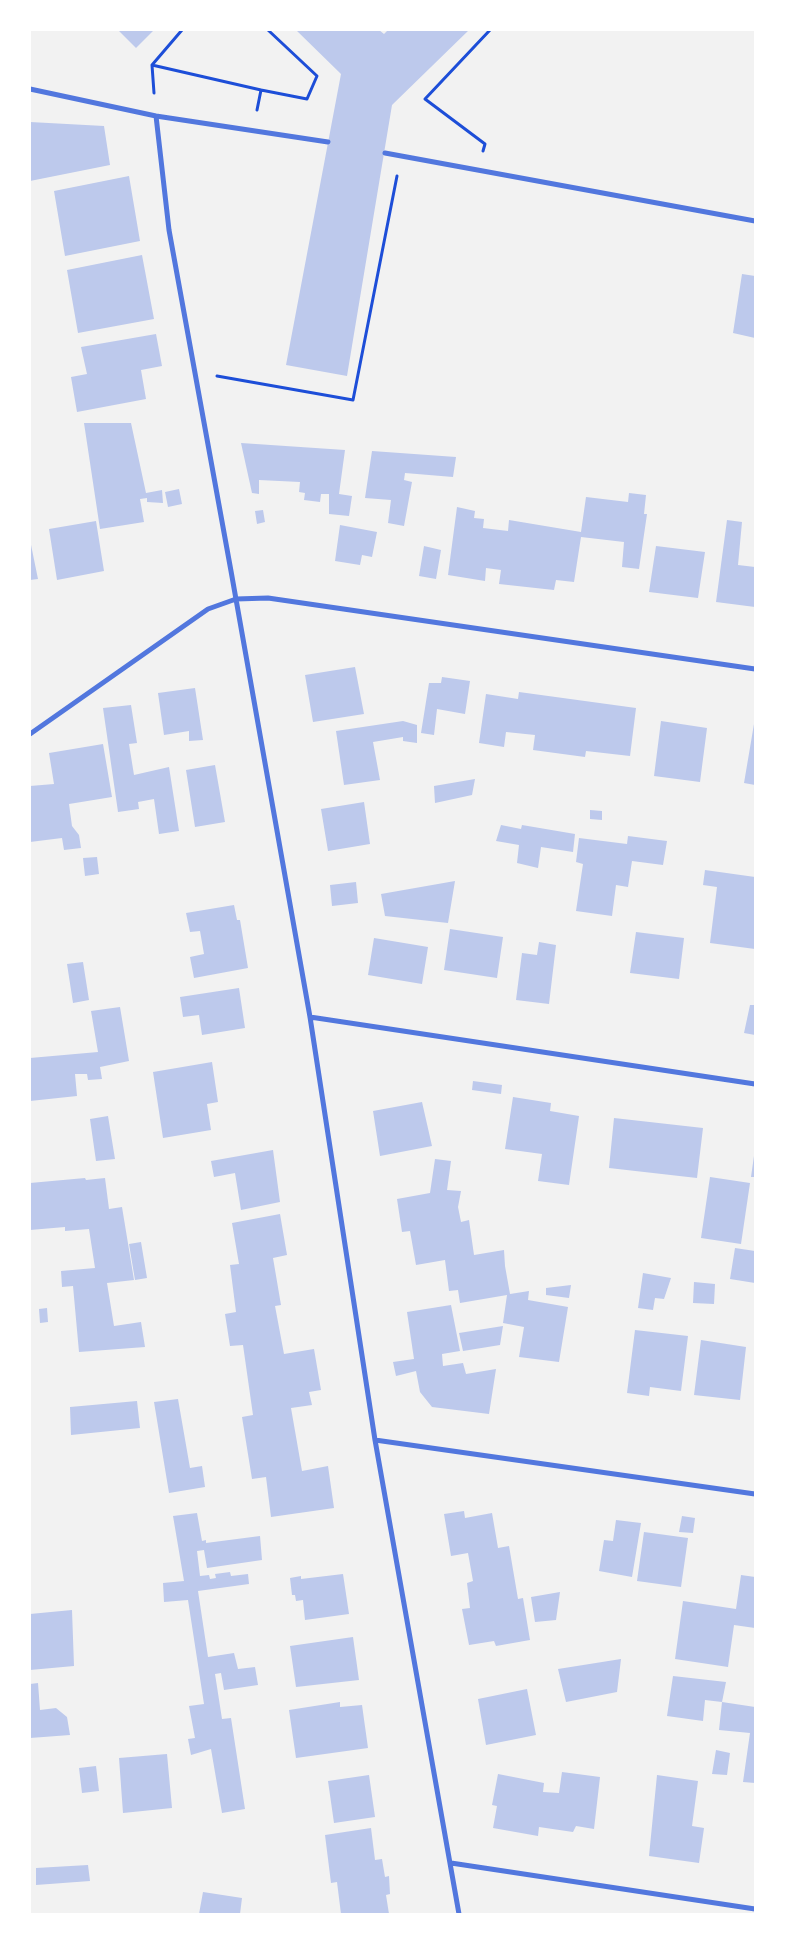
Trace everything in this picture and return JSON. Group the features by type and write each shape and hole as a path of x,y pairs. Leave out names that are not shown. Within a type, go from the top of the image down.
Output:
{"street":[{"path":"30,90 156,116 328,142"},
{"path":"156,116 169,230 310,1017 375,1440 459,1914"},
{"path":"385,153 755,221"},
{"path":"30,734 208,609 236,599 268,598 755,669"},
{"path":"310,1017 755,1084"},
{"path":"375,1440 755,1494"},
{"path":"451,1863 755,1909"}],"path":[{"path":"156,116 152,65 182,30"},
{"path":"152,65 307,99 317,76 268,30"},
{"path":"476,170 485,144 425,99 490,30"},
{"path":"252,130 261,90"},
{"path":"195,372 353,400 401,156"}],"building":[{"path":"118,30 154,30 136,48"},
{"path":"296,30 379,30 384,34 388,30 469,30 392,105 347,376 286,365 341,74"},
{"path":"30,122 104,126 110,165 30,181"},
{"path":"129,176 140,241 65,256 54,191"},
{"path":"142,255 154,319 78,333 67,270"},
{"path":"742,274 755,276 755,338 733,333"},
{"path":"156,334 162,366 141,370 146,399 77,412 71,377 87,374 81,347"},
{"path":"84,423 131,423 146,493 162,490 163,503 147,502 147,498 140,499 144,522 100,529"},
{"path":"241,443 345,450 339,494 352,496 349,516 329,514 329,494 321,494 320,502 304,500 305,493 299,492 300,482 259,480 259,494 252,493"},
{"path":"372,451 456,457 453,477 405,473 404,480 412,482 404,526 388,523 391,500 365,498"},
{"path":"179,489 182,504 168,507 165,492"},
{"path":"629,493 646,495 644,514 647,514 639,569 622,567 624,542 581,537 574,582 556,580 554,590 499,584 501,570 486,568 485,581 448,575 457,507 475,511 474,518 484,519 483,528 508,531 509,520 581,532 586,497 628,502"},
{"path":"263,510 265,522 257,524 255,511"},
{"path":"727,520 742,522 738,565 755,567 755,607 716,602"},
{"path":"96,521 104,571 57,580 49,529"},
{"path":"340,525 377,532 372,557 362,555 360,565 335,561"},
{"path":"30,540 38,579 30,580"},
{"path":"424,546 441,550 436,579 419,576"},
{"path":"656,546 705,552 698,598 649,592"},
{"path":"355,667 364,714 313,722 305,675"},
{"path":"442,677 470,681 465,714 437,709 434,735 421,733 429,683 441,683"},
{"path":"195,688 203,740 189,741 189,731 164,735 158,693"},
{"path":"519,692 636,708 630,756 586,751 585,757 533,750 535,735 506,732 504,747 479,743 486,694 518,699"},
{"path":"131,705 137,743 129,744 134,775 169,767 179,831 159,834 154,799 138,802 139,809 118,812 103,708"},
{"path":"403,721 417,725 417,743 403,741 403,737 373,742 380,780 344,785 336,731"},
{"path":"661,721 707,728 700,782 654,776"},
{"path":"755,724 755,785 744,783"},
{"path":"103,744 112,797 69,804 72,826 79,835 81,848 64,850 62,838 30,842 30,786 54,784 49,753"},
{"path":"215,765 225,822 195,827 186,770"},
{"path":"475,779 472,795 435,803 434,786"},
{"path":"364,802 370,844 328,851 321,809"},
{"path":"590,810 602,811 602,820 590,819"},
{"path":"501,825 521,829 522,825 575,834 573,852 541,847 538,868 517,863 519,845 496,841"},
{"path":"628,836 667,841 663,865 632,861 628,887 616,885 612,916 576,911 583,864 576,862 579,838 627,844"},
{"path":"97,857 99,874 85,876 83,858"},
{"path":"705,870 755,877 755,949 710,943 717,887 703,885"},
{"path":"455,881 448,923 385,916 381,894"},
{"path":"356,882 358,903 332,906 330,885"},
{"path":"234,905 237,920 240,920 248,968 194,978 190,957 204,954 200,931 190,932 186,913"},
{"path":"450,929 503,937 497,978 444,970"},
{"path":"636,932 684,938 679,979 630,973"},
{"path":"374,938 428,947 422,984 368,975"},
{"path":"539,942 556,945 549,1004 516,1000 522,953 537,955"},
{"path":"83,962 89,1000 73,1003 67,964"},
{"path":"239,988 245,1028 202,1035 199,1015 183,1017 180,997"},
{"path":"750,1005 755,1005 755,1035 744,1033"},
{"path":"120,1007 129,1061 100,1067 102,1079 88,1080 87,1074 75,1074 77,1096 30,1101 30,1058 98,1052 91,1011"},
{"path":"212,1062 218,1102 207,1104 211,1130 163,1138 153,1072"},
{"path":"473,1081 502,1085 501,1094 472,1090"},
{"path":"513,1097 551,1103 550,1111 579,1116 569,1185 538,1181 542,1154 505,1149"},
{"path":"422,1102 432,1146 380,1156 373,1111"},
{"path":"108,1116 115,1159 96,1161 90,1119"},
{"path":"614,1118 703,1128 697,1178 609,1168"},
{"path":"273,1150 280,1202 241,1210 235,1173 214,1177 211,1161"},
{"path":"754,1156 755,1177 751,1177"},
{"path":"435,1159 451,1161 447,1190 461,1191 458,1207 461,1222 469,1220 474,1255 504,1250 510,1294 529,1291 528,1300 568,1307 559,1362 519,1357 524,1327 503,1323 507,1295 460,1303 458,1290 449,1291 445,1260 416,1265 410,1231 402,1232 397,1199 430,1193"},
{"path":"710,1177 750,1183 741,1244 701,1238"},
{"path":"85,1178 86,1180 105,1178 109,1209 122,1207 134,1280 107,1283 114,1326 141,1322 145,1347 79,1352 73,1286 62,1287 61,1271 95,1268 89,1229 65,1231 65,1227 30,1230 30,1183"},
{"path":"280,1214 287,1255 273,1258 281,1305 275,1306 284,1354 314,1349 321,1390 309,1392 312,1405 291,1408 302,1471 328,1466 334,1508 271,1517 266,1477 252,1479 242,1417 253,1415 243,1345 230,1346 225,1314 236,1312 230,1265 239,1264 232,1223"},
{"path":"141,1242 147,1278 135,1280 129,1244"},
{"path":"735,1248 755,1251 755,1283 730,1279"},
{"path":"643,1273 671,1278 664,1299 655,1298 653,1310 638,1308"},
{"path":"694,1282 715,1284 714,1304 693,1303"},
{"path":"571,1285 569,1298 546,1295 546,1288"},
{"path":"451,1305 460,1351 442,1354 443,1366 463,1363 466,1374 496,1369 489,1414 432,1407 420,1392 416,1371 396,1376 393,1362 414,1359 407,1312"},
{"path":"47,1308 48,1322 40,1323 39,1309"},
{"path":"503,1326 500,1345 463,1351 459,1333"},
{"path":"635,1330 688,1336 681,1391 650,1387 649,1396 627,1393"},
{"path":"701,1340 746,1347 740,1400 694,1395"},
{"path":"178,1399 190,1468 202,1466 205,1487 169,1493 154,1402"},
{"path":"137,1401 140,1428 71,1435 70,1407"},
{"path":"464,1511 465,1518 492,1513 498,1548 509,1546 518,1599 523,1598 530,1640 496,1646 494,1641 469,1645 462,1609 470,1608 467,1583 473,1581 468,1553 451,1556 444,1514"},
{"path":"197,1513 202,1541 206,1540 206,1543 260,1536 262,1560 207,1568 204,1550 197,1551 200,1576 209,1575 210,1579 216,1578 215,1574 230,1572 231,1576 248,1574 249,1584 198,1591 208,1657 234,1653 238,1669 255,1667 258,1685 224,1690 221,1673 215,1674 222,1719 231,1718 245,1809 222,1813 211,1749 191,1755 188,1739 195,1738 189,1706 204,1704 188,1600 164,1602 163,1583 184,1581 173,1516"},
{"path":"682,1516 695,1518 693,1533 679,1532"},
{"path":"616,1520 641,1523 632,1577 599,1571 604,1540 613,1541"},
{"path":"644,1532 688,1538 681,1587 637,1581"},
{"path":"343,1574 349,1614 305,1620 303,1600 296,1601 295,1595 292,1595 290,1578 301,1576 301,1579"},
{"path":"741,1575 755,1577 755,1628 734,1625 728,1667 675,1659 683,1601 736,1609"},
{"path":"560,1592 556,1620 535,1622 531,1597"},
{"path":"72,1610 74,1666 30,1670 30,1614"},
{"path":"353,1637 359,1680 296,1687 290,1646"},
{"path":"621,1659 617,1692 566,1702 558,1669"},
{"path":"673,1676 726,1682 722,1702 705,1700 703,1721 667,1716"},
{"path":"38,1683 40,1710 56,1708 67,1717 70,1735 30,1738 30,1684"},
{"path":"527,1689 536,1735 486,1745 478,1699"},
{"path":"340,1702 340,1707 362,1705 368,1748 296,1758 289,1710"},
{"path":"722,1702 755,1707 755,1783 743,1782 750,1733 719,1730"},
{"path":"716,1750 730,1753 727,1775 712,1774"},
{"path":"167,1754 172,1808 123,1813 119,1758"},
{"path":"96,1766 99,1791 82,1793 79,1768"},
{"path":"562,1772 600,1777 594,1829 576,1826 573,1832 539,1827 538,1836 493,1828 497,1806 492,1805 498,1774 544,1783 543,1792 559,1793"},
{"path":"369,1775 375,1817 334,1823 328,1781"},
{"path":"657,1775 698,1781 692,1826 704,1828 699,1863 649,1856"},
{"path":"371,1828 375,1860 382,1859 385,1877 389,1876 390,1894 386,1895 389,1914 341,1914 337,1882 331,1883 325,1835"},
{"path":"88,1865 90,1881 36,1885 36,1868"},
{"path":"203,1892 242,1898 240,1914 199,1914"}]}
